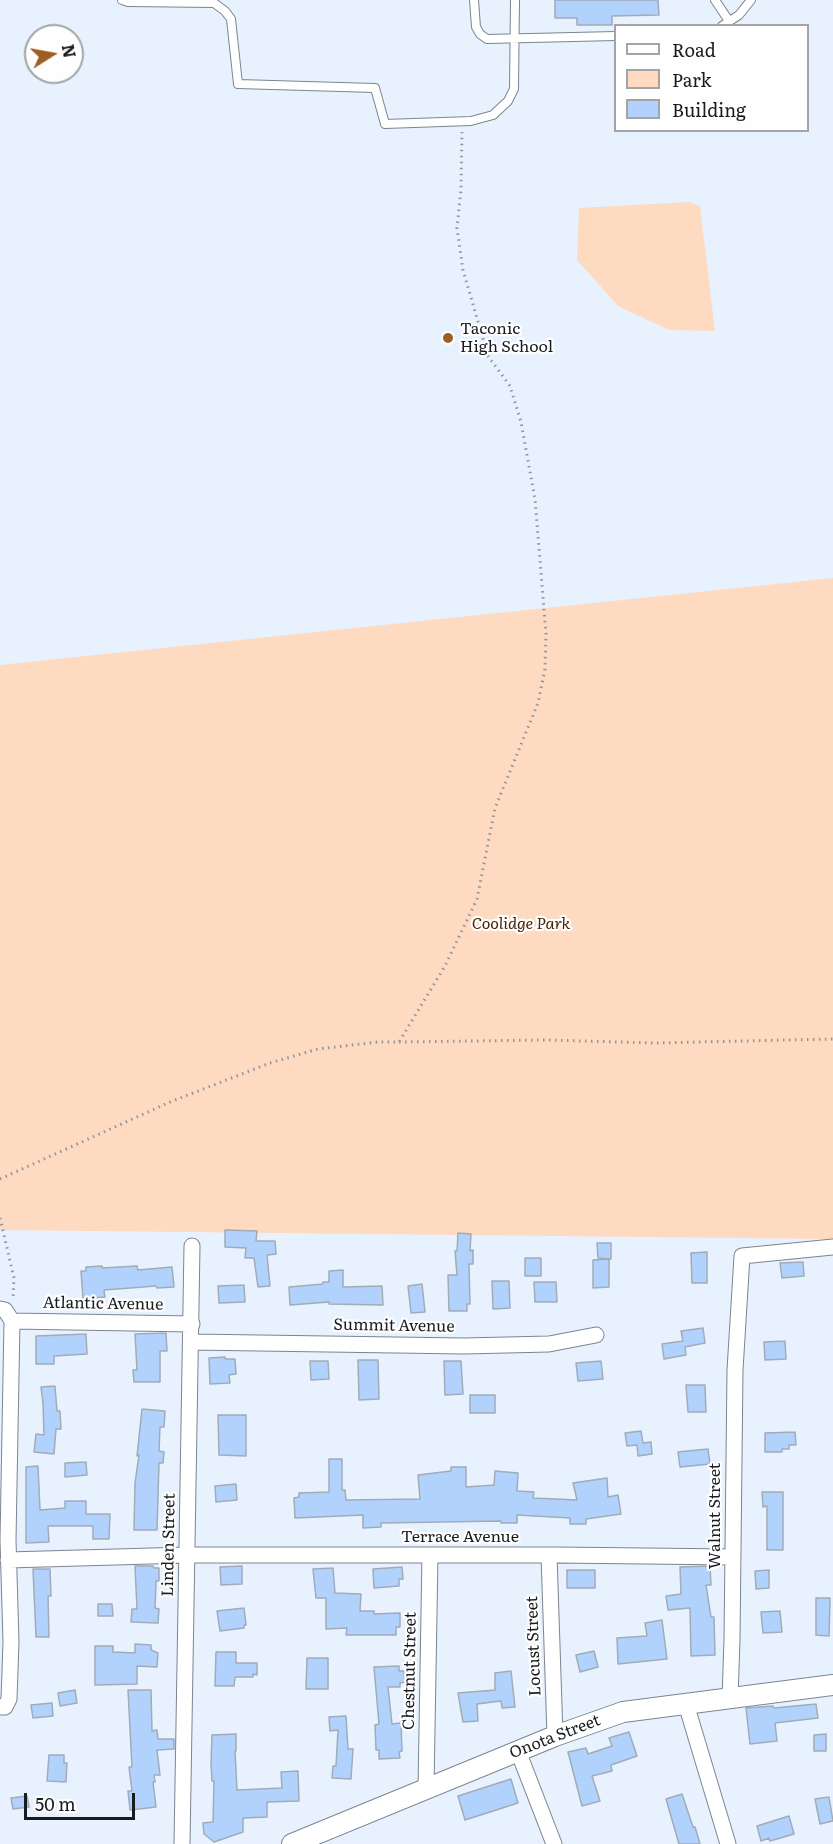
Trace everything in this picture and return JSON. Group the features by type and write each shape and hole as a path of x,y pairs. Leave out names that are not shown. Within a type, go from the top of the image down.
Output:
{"street":[{"name":"Linden Street","path":"182,1844 192,1246"},
{"name":"Walnut Street","path":"730,1698 733,1468 742,1256 833,1247"},
{"path":"0,1309 5,1310 12,1321 4,1517 11,1642 9,1699 3,1707"},
{"name":"Atlantic Avenue","path":"12,1321 192,1324"},
{"name":"Summit Avenue","path":"191,1342 549,1344 596,1335"},
{"name":"Terrace Avenue","path":"8,1560 187,1555 733,1557"},
{"name":"Chestnut Street","path":"426,1788 430,1555"},
{"name":"Locust Street","path":"549,1555 555,1736"},
{"name":"Onota Street","path":"292,1844 555,1736 623,1712 833,1685"},
{"path":"686,1704 728,1844"},
{"path":"518,1751 554,1844"}],"lane":[{"path":"122,0 128,2 214,3 231,19 238,84 375,88 385,124 462,122 494,115 508,101 514,89 515,0"},
{"path":"474,0 476,27 487,39 614,36"},
{"path":"715,0 726,23 739,15 752,0"}],"path":[{"path":"399,1042 445,966 477,898 495,808 537,703 545,669 546,634 535,499 521,422 510,386 488,356 463,270 457,228 462,178 462,122"},
{"path":"0,1179 170,1102 270,1063 318,1049 378,1042 546,1040 654,1043 833,1039"},
{"path":"0,1218 14,1278 12,1321"}],"green space":[{"path":"689,202 700,206 715,331 669,330 618,306 577,260 579,208"},
{"name":"Coolidge Park","path":"833,578 833,1239 0,1230 0,665"}],"building":[{"path":"555,0 658,0 659,15 612,16 612,25 577,25 577,18 555,18"},
{"path":"225,1230 257,1231 256,1241 275,1241 276,1254 267,1255 270,1286 258,1287 254,1258 245,1258 246,1248 225,1247"},
{"path":"458,1233 471,1234 470,1251 473,1250 473,1264 469,1264 470,1304 467,1304 467,1311 449,1311 448,1275 457,1275 455,1251 457,1251"},
{"path":"597,1243 611,1243 611,1259 598,1258"},
{"path":"707,1252 707,1283 692,1283 691,1253"},
{"path":"525,1258 541,1258 541,1276 525,1276"},
{"path":"609,1259 609,1287 593,1288 593,1260"},
{"path":"803,1262 804,1276 782,1278 780,1263"},
{"path":"102,1266 102,1268 137,1266 138,1270 172,1267 174,1287 104,1290 105,1297 83,1299 81,1271 86,1271 86,1267"},
{"path":"343,1270 343,1287 382,1286 383,1305 329,1304 329,1302 290,1305 289,1287 323,1284 323,1282 329,1282 329,1271"},
{"path":"492,1281 509,1281 510,1308 493,1309"},
{"path":"534,1282 556,1282 557,1302 535,1302"},
{"path":"422,1284 425,1312 411,1313 408,1286"},
{"path":"244,1285 245,1302 219,1303 218,1286"},
{"path":"703,1328 705,1343 685,1347 686,1355 664,1359 662,1344 683,1341 681,1331"},
{"path":"166,1333 167,1351 160,1351 160,1382 134,1382 133,1370 137,1370 135,1334"},
{"path":"86,1334 87,1354 54,1356 54,1364 36,1364 36,1336"},
{"path":"785,1341 786,1359 765,1360 764,1342"},
{"path":"225,1357 225,1359 235,1359 236,1374 229,1375 230,1383 210,1384 209,1358"},
{"path":"358,1360 378,1360 379,1399 359,1400"},
{"path":"310,1361 328,1361 329,1379 311,1380"},
{"path":"444,1361 461,1361 463,1394 445,1395"},
{"path":"601,1361 603,1379 578,1381 576,1363"},
{"path":"686,1385 705,1385 706,1412 688,1412"},
{"path":"55,1386 61,1429 56,1429 54,1454 34,1452 36,1434 44,1435 41,1387"},
{"path":"470,1395 495,1395 495,1413 470,1413"},
{"path":"142,1409 165,1411 164,1427 160,1427 159,1451 164,1452 163,1463 159,1463 157,1530 134,1530 135,1483"},
{"path":"218,1415 246,1415 246,1456 219,1455"},
{"path":"641,1431 643,1443 651,1442 652,1454 638,1456 637,1445 627,1446 625,1433"},
{"path":"795,1432 796,1445 789,1445 789,1449 782,1449 782,1452 765,1452 765,1433"},
{"path":"708,1449 710,1464 680,1467 678,1452"},
{"path":"329,1459 342,1459 342,1490 345,1490 346,1500 420,1499 418,1475 451,1471 451,1467 466,1467 466,1487 494,1485 495,1471 518,1473 517,1491 534,1492 533,1498 577,1500 573,1483 607,1478 608,1497 618,1495 621,1514 586,1519 586,1524 570,1524 570,1518 517,1515 517,1523 501,1523 501,1521 381,1523 381,1527 363,1528 363,1515 295,1518 294,1498 299,1497 299,1493 329,1492"},
{"path":"86,1462 87,1475 65,1477 65,1463"},
{"path":"38,1466 40,1510 65,1508 65,1501 86,1501 86,1514 110,1514 109,1539 93,1539 93,1526 48,1526 49,1542 26,1543 26,1467"},
{"path":"236,1484 237,1500 216,1502 215,1486"},
{"path":"762,1492 783,1492 783,1550 767,1550 767,1506 763,1507"},
{"path":"135,1566 159,1568 155,1608 159,1609 158,1623 131,1622 132,1609 137,1609"},
{"path":"242,1566 242,1584 221,1585 220,1567"},
{"path":"710,1566 711,1585 706,1585 711,1617 714,1617 715,1655 691,1656 690,1608 668,1610 666,1596 681,1594 680,1567"},
{"path":"402,1567 403,1579 399,1579 399,1586 374,1588 373,1569"},
{"path":"333,1568 335,1593 361,1594 360,1611 374,1611 374,1614 400,1613 400,1627 396,1627 396,1635 346,1635 347,1628 326,1629 326,1598 316,1598 313,1569"},
{"path":"33,1569 50,1569 49,1637 36,1637"},
{"path":"567,1570 595,1570 595,1588 567,1588"},
{"path":"769,1570 769,1588 756,1589 755,1571"},
{"path":"816,1598 830,1598 829,1636 816,1635"},
{"path":"98,1604 112,1604 113,1616 98,1616"},
{"path":"244,1608 246,1625 244,1628 220,1631 217,1611"},
{"path":"780,1611 782,1632 763,1633 761,1612"},
{"path":"662,1620 667,1659 618,1664 617,1638 647,1636 645,1623"},
{"path":"135,1644 151,1645 151,1650 158,1653 157,1667 137,1666 137,1684 95,1685 95,1646 113,1646 113,1652 135,1653"},
{"path":"594,1651 598,1667 580,1672 576,1655"},
{"path":"216,1652 236,1652 236,1663 257,1663 257,1675 235,1677 234,1686 215,1686"},
{"path":"307,1658 328,1658 328,1689 306,1689"},
{"path":"399,1666 399,1671 404,1671 405,1682 400,1683 400,1687 388,1687 392,1724 401,1723 402,1751 399,1752 400,1758 379,1759 379,1750 376,1750 375,1725 379,1724 374,1667"},
{"path":"511,1671 515,1707 502,1708 501,1701 477,1704 478,1721 463,1722 458,1693 495,1690 495,1673"},
{"path":"75,1690 77,1703 60,1706 58,1693"},
{"path":"128,1690 151,1690 152,1731 157,1730 158,1739 174,1739 174,1749 157,1750 160,1775 154,1775 155,1782 153,1782 156,1807 130,1810 128,1791 132,1791 129,1767 132,1767"},
{"path":"52,1703 53,1716 33,1718 31,1705"},
{"path":"816,1704 818,1718 775,1723 777,1741 750,1744 746,1708"},
{"path":"346,1716 348,1749 353,1749 351,1779 332,1778 333,1766 336,1766 338,1730 330,1731 329,1717"},
{"path":"629,1732 637,1756 611,1765 612,1771 592,1776 600,1801 582,1806 568,1752 586,1748 588,1754 612,1746 609,1738"},
{"path":"236,1734 237,1790 282,1788 281,1772 298,1771 299,1801 267,1802 267,1817 243,1818 243,1832 214,1842 204,1834 203,1823 213,1822 212,1735"},
{"path":"826,1734 826,1751 814,1751 814,1735"},
{"path":"49,1755 64,1755 64,1763 67,1763 66,1782 47,1781"},
{"path":"511,1779 518,1803 465,1820 458,1796"},
{"path":"682,1794 700,1844 679,1844 666,1799"},
{"path":"27,1796 29,1807 13,1809 11,1798"},
{"path":"829,1797 833,1821 820,1824 815,1799"},
{"path":"789,1816 794,1834 770,1841 769,1838 761,1841 757,1826"}],"place":[{"name":"Taconic High School","path":"448,338"}]}
